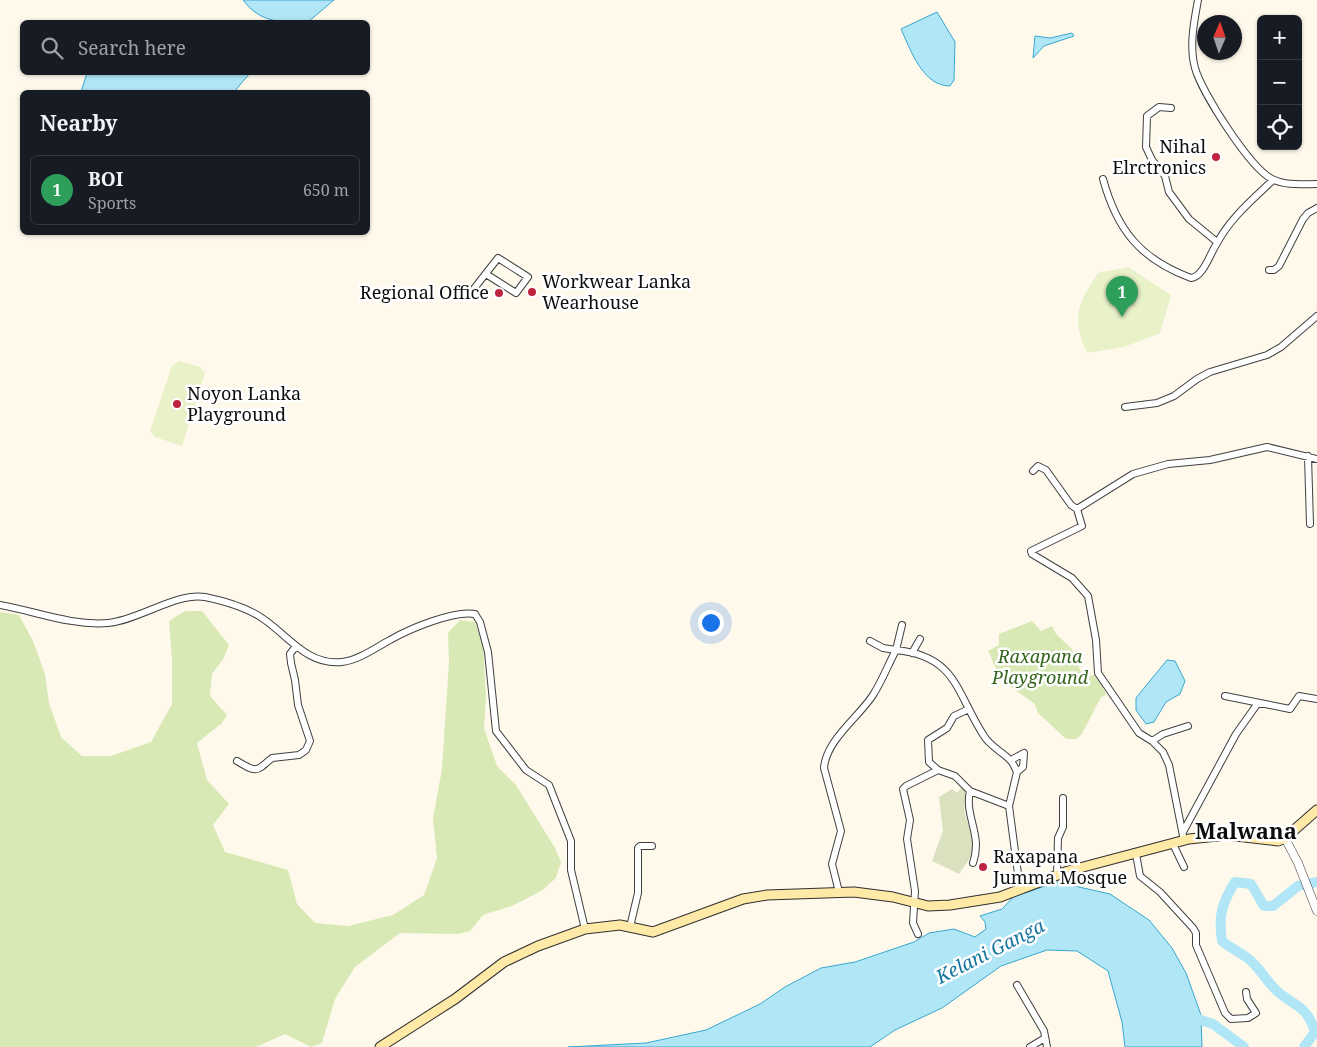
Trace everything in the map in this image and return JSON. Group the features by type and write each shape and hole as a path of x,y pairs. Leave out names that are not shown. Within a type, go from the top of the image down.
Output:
{"main road":[{"path":"380,1047 454,999 504,962 538,946 585,929 620,925 645,931 658,931 756,896 839,892 867,893 935,906 950,905 1000,896 1057,875 1173,844 1184,836 1227,835 1267,841 1285,838 1317,810"}],"street":[{"path":"1198,0 1192,30 1195,68 1216,112 1261,172 1273,180 1287,184 1317,184"},
{"path":"1170,108 1159,107 1147,116 1146,147 1152,160 1165,176 1169,192 1189,219 1217,242"},
{"path":"1103,179 1110,203 1130,239 1146,253 1191,278 1199,275 1217,242 1236,215 1273,180"},
{"path":"1269,270 1274,270 1279,266 1303,219 1308,213 1317,208"},
{"path":"469,295 498,258 528,277 516,293 486,274"},
{"path":"1125,407 1157,403 1174,396 1197,378 1210,372 1267,355 1281,347 1317,316"},
{"path":"1077,509 1133,474 1168,464 1210,460 1267,448 1317,459"},
{"path":"1308,456 1310,524"},
{"path":"1033,471 1038,466 1046,470 1071,505 1077,509 1082,522 1080,529 1049,540 1031,551 1032,554 1072,578 1084,589 1088,596 1096,640 1098,673 1139,733 1152,740 1163,752 1169,765 1184,836"},
{"path":"0,605 68,620 108,623 147,613 163,604 203,597 240,607 262,618 296,646 318,660 342,662 370,652 391,639 440,620 465,612 475,614 480,622 488,652 496,731 526,770 549,785 571,841 571,870 585,929"},
{"path":"839,892 832,864 841,831 824,768 825,760 845,727 874,694 896,650 902,625"},
{"path":"912,653 920,638"},
{"path":"870,641 883,648 912,653 931,659 944,668 957,683 985,738 1011,760 1017,772 1013,798 1009,806 1020,889"},
{"path":"237,761 249,768 258,770 262,769 272,758 299,755 308,746 310,737 298,705 290,659 292,651 296,646"},
{"path":"1225,696 1290,709 1299,696 1317,699"},
{"path":"1184,836 1236,734 1258,703"},
{"path":"969,709 954,716 947,728 928,740 929,762 938,770 955,776 970,791 1009,806"},
{"path":"1152,740 1163,734 1188,726"},
{"path":"1011,760 1023,753 1025,754 1022,768 1017,772"},
{"path":"918,934 913,923 915,903 907,839 910,820 903,790 906,786 938,770"},
{"path":"970,791 969,802 977,840 977,850 973,863"},
{"path":"1057,875 1058,838 1063,828 1063,798"},
{"path":"1285,838 1317,911"},
{"path":"1173,844 1184,867"},
{"path":"630,927 638,892 638,848 640,846 652,846"},
{"path":"1136,854 1140,876 1160,892 1196,933 1196,945 1225,1013 1231,1019 1248,1018 1256,1013 1247,999 1246,992"},
{"path":"1017,986 1044,1031 1048,1047"},
{"path":"1030,1047 1046,1038"}],"green space":[{"path":"1128,267 1171,295 1160,333 1124,347 1087,353 1079,330 1078,320 1081,303 1085,294 1098,273"},
{"name":"Noyon Lanka Playground","path":"179,361 200,367 205,373 182,446 155,437 150,431 172,366"},
{"path":"185,611 202,611 229,645 224,658 212,674 210,696 227,715 222,723 197,743 207,780 229,804 213,825 225,852 288,870 297,904 315,923 348,926 393,915 424,895 437,858 433,818 442,769 449,662 448,633 460,620 475,622 483,643 486,696 484,728 497,766 516,785 555,848 561,862 556,878 541,891 512,906 483,915 470,931 458,934 400,933 355,967 335,999 322,1043 311,1047 285,1034 256,1047 0,1047 0,612 19,615 33,641 45,674 49,703 61,737 82,756 111,756 151,742 172,704 172,660 169,621"},
{"name":"Raxapana Playground","path":"1032,621 1041,631 1052,626 1056,634 1072,649 1083,677 1094,675 1102,685 1106,695 1101,697 1082,734 1076,739 1066,739 1038,713 1035,704 1001,680 988,651 999,645 999,634"},
{"path":"962,787 967,793 964,809 973,839 973,850 959,874 932,861 943,831 939,797 952,789 957,793"}],"water":[{"path":"243,0 334,0 310,20 272,20 250,8"},
{"path":"937,12 955,42 954,80 950,86 932,80 925,74 914,57 901,29"},
{"path":"1072,33 1074,36 1044,46 1033,58 1035,36 1050,38"},
{"path":"86,75 248,75 236,90 82,90"},
{"path":"1167,660 1175,661 1185,681 1180,694 1166,702 1154,722 1146,724 1136,710 1136,698"},
{"name":"Kelani Ganga","path":"1057,882 1110,894 1149,920 1172,948 1186,973 1201,1015 1202,1047 1125,1047 1122,1022 1108,971 1077,951 1047,950 1001,966 942,1008 895,1030 870,1047 568,1047 646,1043 706,1030 760,1004 785,987 821,968 855,962 914,942 929,933 954,929 975,937 986,929 985,922 980,916 1002,909 1018,892 1025,893"}],"waterway":[{"path":"1304,1047 1315,1032 1308,1016 1300,1007 1277,991 1248,958 1222,941 1221,917 1224,903 1235,882 1251,884 1264,906 1273,906 1298,886 1317,882"},
{"path":"1189,1016 1213,1024 1244,1047"}],"place":[{"name":"Nihal Elrctronics","path":"1216,157"},
{"name":"Workwear Lanka Wearhouse","path":"532,292"},
{"name":"Regional Office","path":"499,293"},
{"name":"BOI","path":"1122,317"},
{"name":"Noyon Lanka Playground","path":"177,404"},
{"name":"Raxapana Jumma Mosque","path":"983,867"}],"district":[{"name":"Malwana","path":"1246,831"}]}
